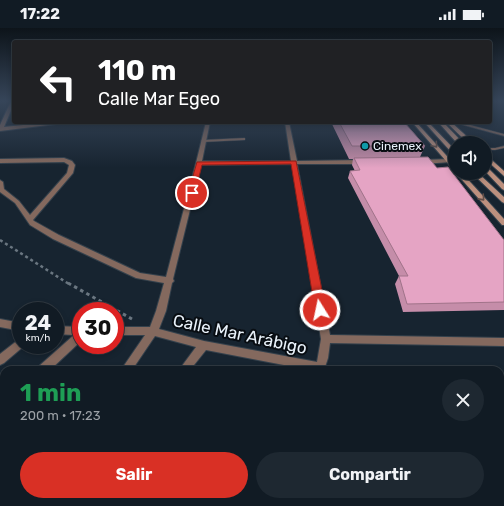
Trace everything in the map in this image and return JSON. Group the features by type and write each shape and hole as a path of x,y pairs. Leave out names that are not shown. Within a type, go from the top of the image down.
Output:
{"main road":[{"path":"416,124 448,160"},
{"path":"428,124 448,146"},
{"path":"442,124 453,136"},
{"path":"450,124 463,136"},
{"path":"492,163 504,174"},
{"path":"492,175 504,188"},
{"path":"465,180 504,223"},
{"path":"482,180 504,201"},
{"path":"496,214 504,213"}],"street":[{"path":"0,130 48,124"},
{"path":"129,366 153,331 161,311 207,124"},
{"path":"287,124 326,340"},
{"path":"0,161 64,160 70,162 72,165 70,173 29,220"},
{"path":"413,162 448,161"},
{"path":"199,163 365,162"},
{"path":"0,182 1,190 17,202 32,223 56,237 139,276 168,284"},
{"path":"0,323 12,325"},
{"name":"Calle Mar Arábigo","path":"124,332 153,331 204,345 310,366"},
{"name":"Calle Mar Arábigo","path":"321,366 326,340 504,342"},
{"path":"46,366 72,343"},
{"path":"187,366 204,345"},
{"path":"0,360 12,350"}],"lane":[{"path":"462,124 504,135"},
{"path":"203,141 243,139"},
{"path":"492,149 504,147"},
{"path":"424,156 429,162"}],"path":[{"path":"0,240 56,276 132,319"}],"building":[{"path":"340,124 406,124 425,146 352,146"},
{"path":"428,157 437,168 448,167 448,180 458,180 504,240 504,302 407,304 399,276 408,276 350,171 360,170 354,158"}],"place":[{"name":"Cinemex","path":"365,146"}],"route":[{"path":"192,193 199,163 294,162 320,310"}]}
